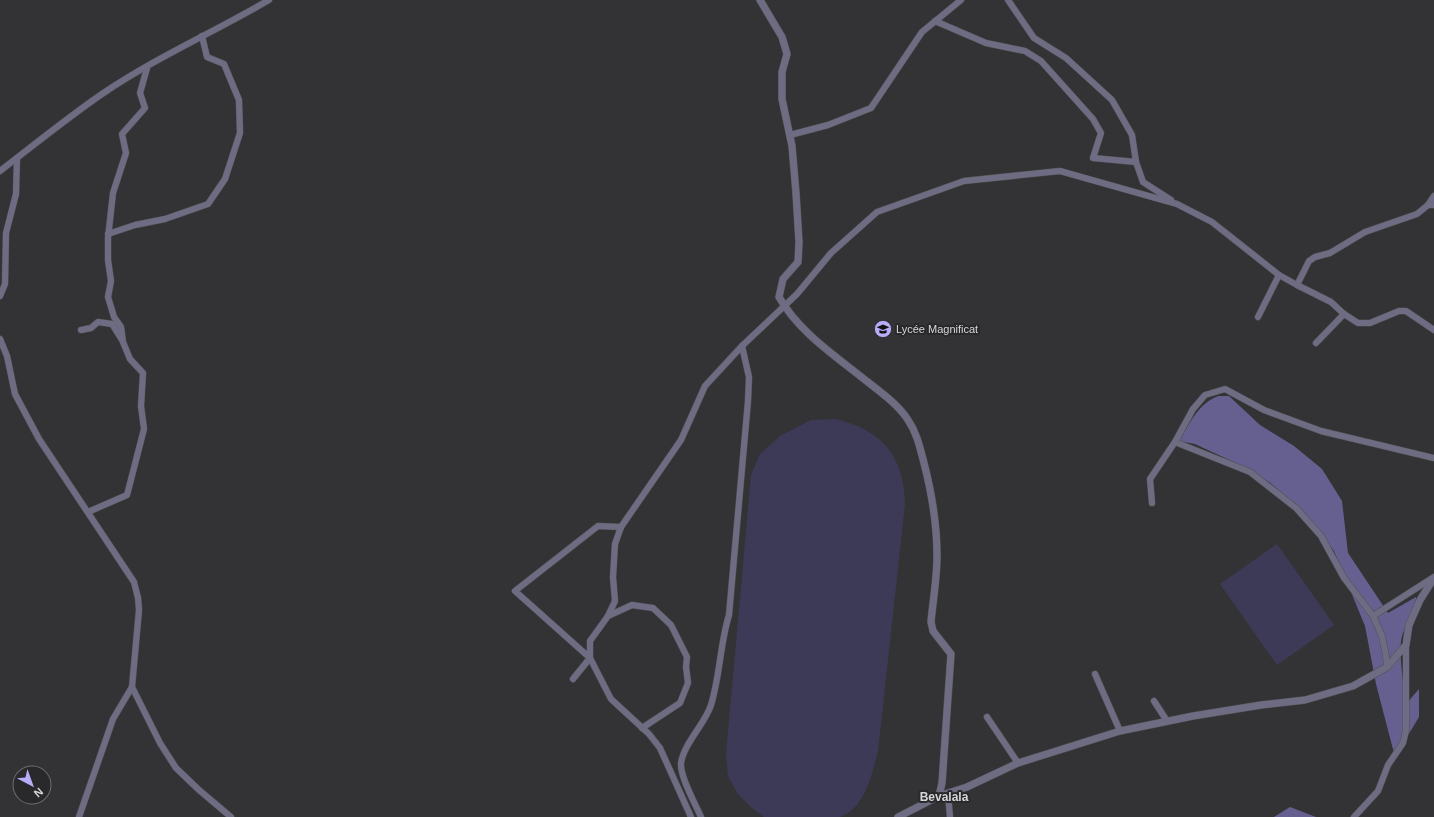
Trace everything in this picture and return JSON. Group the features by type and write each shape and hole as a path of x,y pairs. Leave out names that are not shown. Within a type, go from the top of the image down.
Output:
{"street":[{"path":"0,171 103,94 202,36 269,0"},
{"path":"760,0 782,37 787,54 782,72 782,99 792,146 799,242 798,262 783,279 779,297 784,306 815,339 884,396 908,419 917,436 932,493 936,524 937,557 931,622 933,631 951,654 942,783 939,796"},
{"path":"790,135 828,125 871,108 922,32 961,0"},
{"path":"1008,0 1034,38 1066,58 1112,100 1132,135 1136,162 1143,182 1177,204 1212,222 1280,275 1331,302 1344,314 1358,323 1370,323 1400,311 1406,311 1434,330"},
{"path":"936,21 986,43 1026,51 1041,61 1093,119 1101,133 1093,158 1136,162"},
{"path":"108,234 135,225 165,219 208,204 225,179 240,133 239,100 224,64 207,57 202,36"},
{"path":"123,342 121,327 114,317 108,297 111,281 108,260 108,234 113,193 126,152 122,134 145,108 140,93 147,68"},
{"path":"0,296 5,284 6,233 16,194 17,158"},
{"path":"573,679 590,658 590,641 608,616 615,601 613,577 615,544 621,527 681,440 705,386 742,346 797,294 831,253 877,212 964,181 1060,170 1177,204"},
{"path":"1297,285 1309,261 1315,257 1330,253 1365,232 1417,214 1431,205 1434,196"},
{"path":"1258,317 1280,275"},
{"path":"1316,343 1344,314"},
{"path":"81,330 91,328 98,322 112,324 123,342 130,359 142,373 141,406 144,429 127,495 88,512"},
{"path":"0,339 7,356 15,394 39,439 134,582 138,598 132,687 114,719 79,817"},
{"path":"702,817 682,772 681,762 685,752 710,708 715,692 724,631 729,615 748,401 749,378 742,346"},
{"path":"1152,504 1150,479 1175,442 1193,409 1205,396 1226,389 1264,410 1320,431 1434,458"},
{"path":"1175,442 1250,472 1296,508 1321,536 1344,578 1374,616 1382,636 1387,667"},
{"path":"621,527 598,526 515,592 590,658 611,699 642,728 660,748 691,817"},
{"path":"1374,616 1434,577"},
{"path":"1354,817 1378,791 1388,765 1403,743 1406,730 1406,645 1409,625 1420,600 1434,577"},
{"path":"608,616 632,605 653,608 671,625 687,657 686,668 688,683 680,703 642,728"},
{"path":"898,817 939,796 967,787 1018,763 1120,731 1167,721 1261,705 1305,700 1353,686 1387,667 1406,645"},
{"path":"1095,674 1120,731"},
{"path":"132,687 160,743 176,768 231,817"},
{"path":"1154,701 1167,721"},
{"path":"987,718 1018,763"},
{"path":"948,794 950,817"}],"shaded area":[{"path":"1218,396 1229,396 1260,425 1294,446 1322,469 1342,501 1348,553 1388,613 1416,597 1416,602 1402,636 1401,655 1406,704 1419,689 1419,717 1395,757 1376,684 1365,626 1334,551 1302,510 1269,482 1238,464 1195,444 1179,441 1200,409 1211,399"},
{"path":"836,419 862,428 884,444 896,461 903,481 905,504 878,751 866,789 856,806 849,813 840,817 764,817 752,808 738,794 728,776 726,754 751,475 760,454 780,436 811,420"},
{"path":"1277,544 1334,625 1277,665 1220,584"},
{"path":"1290,807 1316,817 1274,817"}],"place":[{"name":"Lycée Magnificat","path":"883,329"}],"district":[{"name":"Bevalala","path":"944,797"}]}
